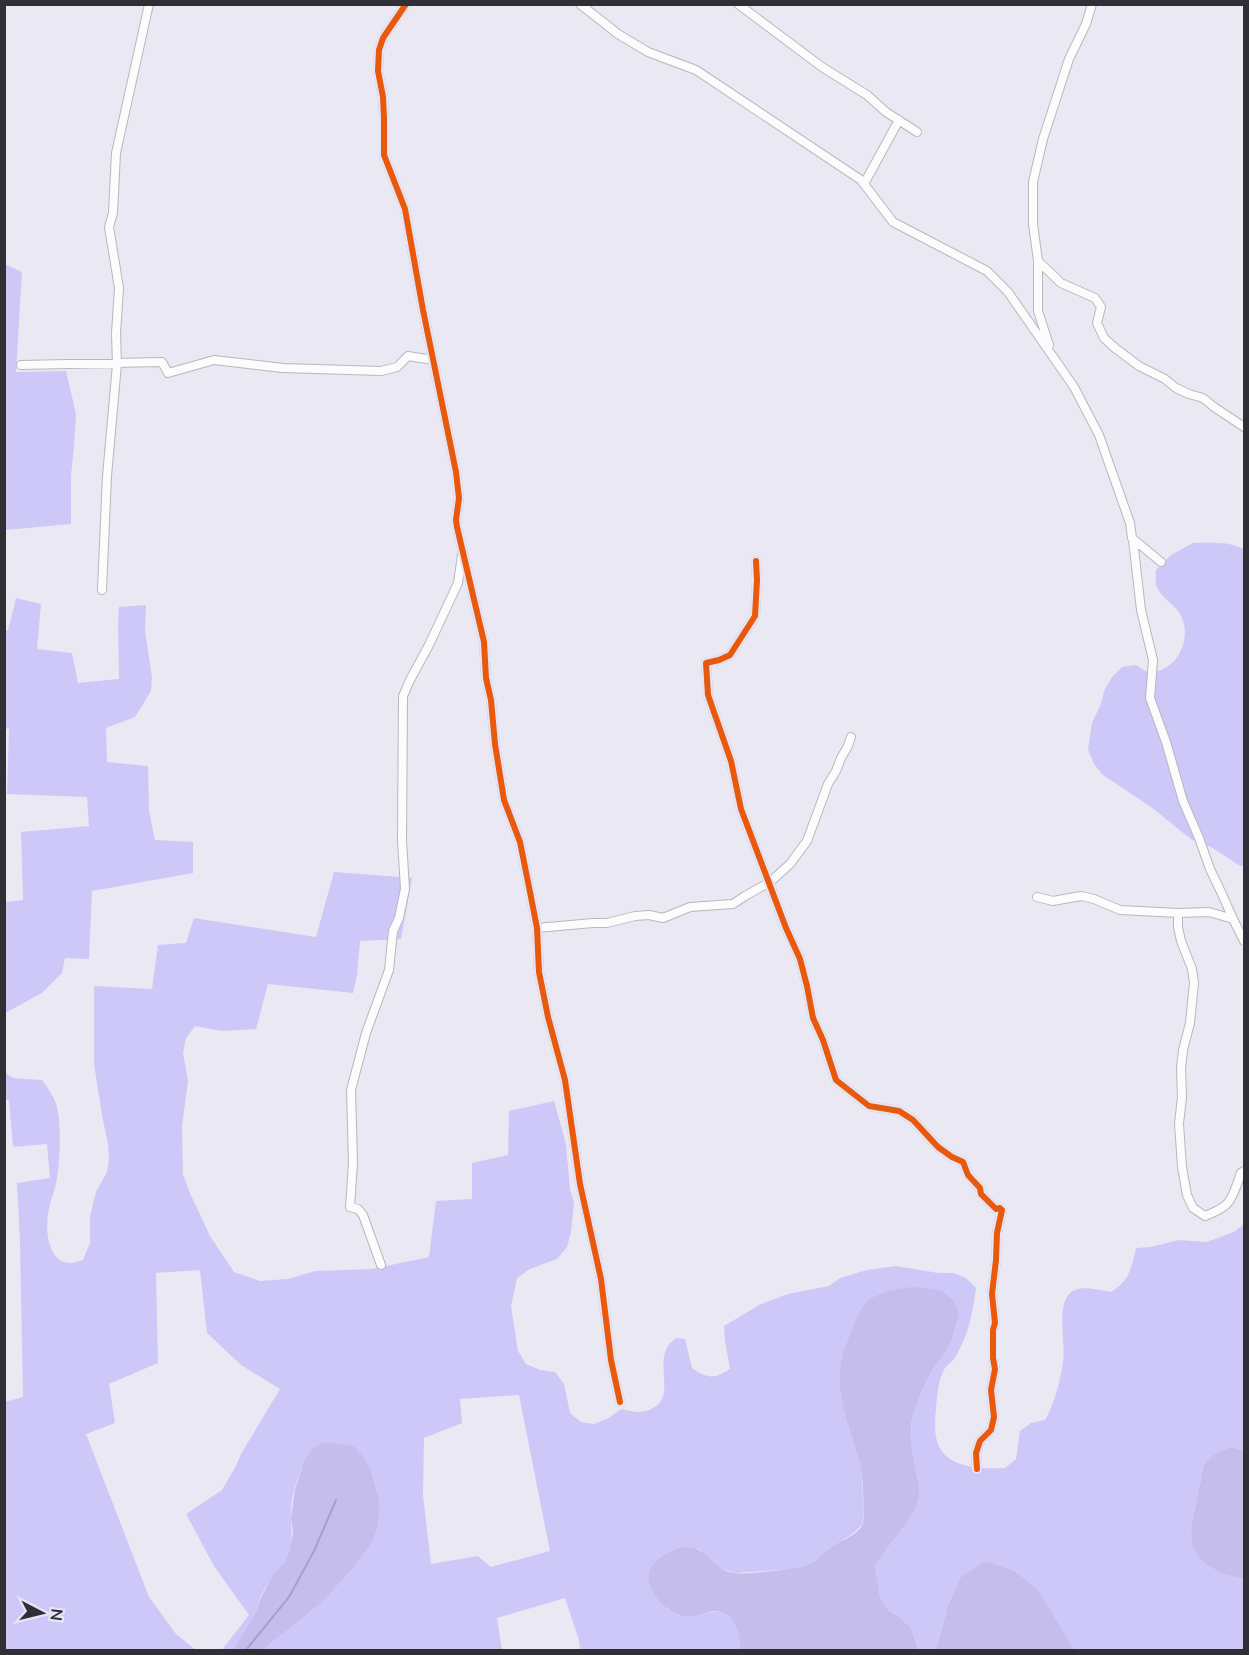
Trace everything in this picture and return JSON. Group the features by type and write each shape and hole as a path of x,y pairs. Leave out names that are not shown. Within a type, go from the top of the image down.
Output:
{"street":[{"path":"102,590 107,476 117,364 116,333 119,288 109,227 113,213 116,153 149,4"},
{"path":"406,4 383,38 379,50 378,71 383,98 384,155 405,209 456,472 459,498 456,520 484,642 486,678 504,800 520,842 537,928 539,972 565,1080 580,1184 601,1279 611,1360 620,1402"},
{"path":"580,4 618,34 648,52 696,70 861,180 893,222 987,271 1008,292 1074,387 1099,435 1130,523 1141,610 1153,660 1150,698 1166,742 1183,801 1210,869 1245,941"},
{"path":"738,4 822,67 867,95 886,112 917,132"},
{"path":"1052,355 1038,311 1038,261 1033,182 1043,139 1069,59 1086,24 1092,4"},
{"path":"864,184 899,120"},
{"path":"1038,261 1061,283 1095,298 1101,307 1097,323 1104,338 1115,348 1139,366 1165,379 1176,388 1203,398 1245,427"},
{"path":"21,365 162,362 168,372 214,360 283,368 381,371 397,367 408,356 433,360"},
{"path":"1132,538 1161,562"},
{"path":"381,1265 363,1215 358,1209 350,1207 353,1163 351,1090 366,1033 389,970 393,931 399,918 405,889 402,831 403,696 458,583 462,550"},
{"path":"756,561 755,616 730,655 706,663 708,694 730,761 741,809 800,959 813,1018 836,1080 869,1106 899,1111 913,1120 938,1147 963,1162 968,1174 980,1188 981,1194 996,1209 1002,1210 997,1233 992,1294 995,1323 993,1330 995,1369 991,1390 993,1417 991,1430 980,1441 976,1453 977,1469"},
{"path":"537,928 607,923 635,916 649,915 663,918 690,908 733,904 770,882 790,864 807,841 828,784 849,746 850,737"},
{"path":"1037,897 1053,901 1081,896 1120,910 1209,912 1233,919"},
{"path":"1178,913 1181,941 1192,969 1194,983 1190,1023 1181,1068 1182,1097 1179,1125 1182,1167 1187,1195 1193,1208 1205,1216 1231,1202 1241,1173 1245,1171"}],"shaded area":[{"path":"5,264 22,272 16,372 66,371 76,414 71,476 71,524 5,530"},
{"path":"1193,543 1226,544 1244,549 1244,867 1211,847 1192,840 1151,807 1103,775 1094,764 1088,750 1092,723 1112,677 1122,667 1136,665 1147,672 1161,670 1179,655 1184,641 1184,625 1180,613 1158,589 1156,570 1171,555"},
{"path":"16,598 41,604 37,649 72,653 78,683 119,679 119,607 146,605 145,631 152,677 151,691 135,717 106,728 107,762 148,766 149,811 155,840 193,842 193,873 92,891 89,959 65,958 62,973 42,993 5,1013 5,902 23,900 21,832 89,826 87,797 7,794 9,729 4,728 4,630 8,630"},
{"path":"334,872 412,878 401,939 360,941 353,993 268,984 256,1029 222,1031 195,1026 186,1038 183,1053 188,1081 182,1126 183,1174 210,1236 234,1272 260,1281 288,1279 315,1271 372,1269 429,1257 436,1201 472,1199 472,1163 508,1155 509,1111 554,1101 566,1144 570,1189 574,1203 571,1232 567,1247 557,1259 530,1269 517,1278 511,1306 518,1351 526,1364 540,1370 555,1372 564,1384 570,1413 581,1422 594,1424 609,1418 621,1409 643,1412 656,1406 663,1394 664,1355 668,1345 676,1338 685,1339 692,1368 707,1376 720,1375 730,1369 724,1326 761,1304 788,1294 829,1286 840,1278 867,1270 896,1266 938,1273 953,1273 966,1278 976,1288 971,1318 964,1339 955,1357 945,1368 939,1383 935,1417 936,1437 941,1450 956,1462 975,1467 1005,1468 1016,1459 1020,1431 1031,1423 1045,1420 1052,1406 1059,1384 1064,1354 1063,1307 1070,1293 1084,1288 1111,1292 1117,1288 1131,1268 1136,1248 1179,1240 1207,1242 1234,1232 1244,1224 1244,1451 1231,1447 1204,1464 1191,1528 1192,1547 1234,1576 1244,1579 1244,1650 1075,1650 1036,1589 985,1561 961,1578 948,1605 936,1650 918,1650 911,1628 888,1610 880,1597 875,1565 913,1514 918,1481 912,1452 911,1422 921,1393 934,1367 944,1355 841,1392 861,1466 864,1512 862,1525 852,1534 806,1566 792,1569 735,1573 719,1568 698,1548 666,1608 689,1616 711,1612 726,1614 737,1629 740,1650 580,1650 579,1640 565,1598 497,1618 502,1650 262,1650 355,1565 377,1530 312,1449 299,1474 294,1492 290,1551 263,1592 259,1600 258,1612 247,1632 233,1650 222,1650 249,1615 214,1566 186,1514 222,1490 280,1389 241,1365 207,1333 200,1270 156,1273 158,1363 109,1384 115,1423 86,1434 149,1597 176,1634 196,1650 5,1650 4,1402 23,1397 17,1183 50,1178 47,1144 13,1147 9,1100 5,1099 5,1073 14,1078 42,1080 55,1101 60,1130 60,1151 48,1216 49,1241 61,1261 69,1263 83,1260 90,1243 90,1216 96,1192 107,1172 109,1158 94,1064 94,986 152,989 158,945 186,943 194,918 316,937","holes":["519,1395 550,1551 491,1567 478,1556 431,1564 423,1495 424,1438 462,1423 460,1399"]},
{"path":"912,1287 941,1290 953,1300 959,1313 951,1341 921,1393 911,1422 912,1452 919,1496 913,1514 875,1565 880,1597 888,1610 911,1628 918,1650 740,1650 735,1624 726,1615 713,1611 689,1616 669,1609 653,1592 649,1582 649,1572 654,1563 674,1550 693,1547 721,1568 735,1573 783,1570 810,1564 862,1526 864,1508 862,1474 841,1396 841,1362 858,1313 863,1306 878,1295"},
{"path":"324,1442 353,1446 363,1456 370,1469 379,1499 377,1530 371,1544 322,1602 262,1650 233,1650 257,1612 260,1599 290,1550 295,1489 304,1461 312,1449"},
{"path":"1231,1447 1244,1451 1244,1579 1221,1573 1203,1562 1192,1547 1191,1528 1204,1464 1215,1454"},
{"path":"985,1561 1014,1571 1037,1589 1075,1650 936,1650 948,1605 961,1577"}],"waterway":[{"path":"246,1650 289,1597 314,1551 336,1500"}],"cycle path":[{"path":"406,4 383,38 379,50 378,71 383,97 384,155 405,209 456,472 459,498 457,527 484,642 486,678 504,800 520,842 537,928 539,972 565,1080 580,1184 601,1279 611,1360 620,1402"},
{"path":"756,561 755,616 730,655 706,663 708,695 731,761 741,809 800,959 813,1018 836,1080 869,1106 899,1111 913,1120 938,1147 963,1162 968,1175 980,1188 981,1194 996,1209 1002,1210 997,1233 992,1294 995,1323 993,1330 995,1369 991,1390 994,1417 991,1430 980,1441 976,1453 977,1469"}]}
